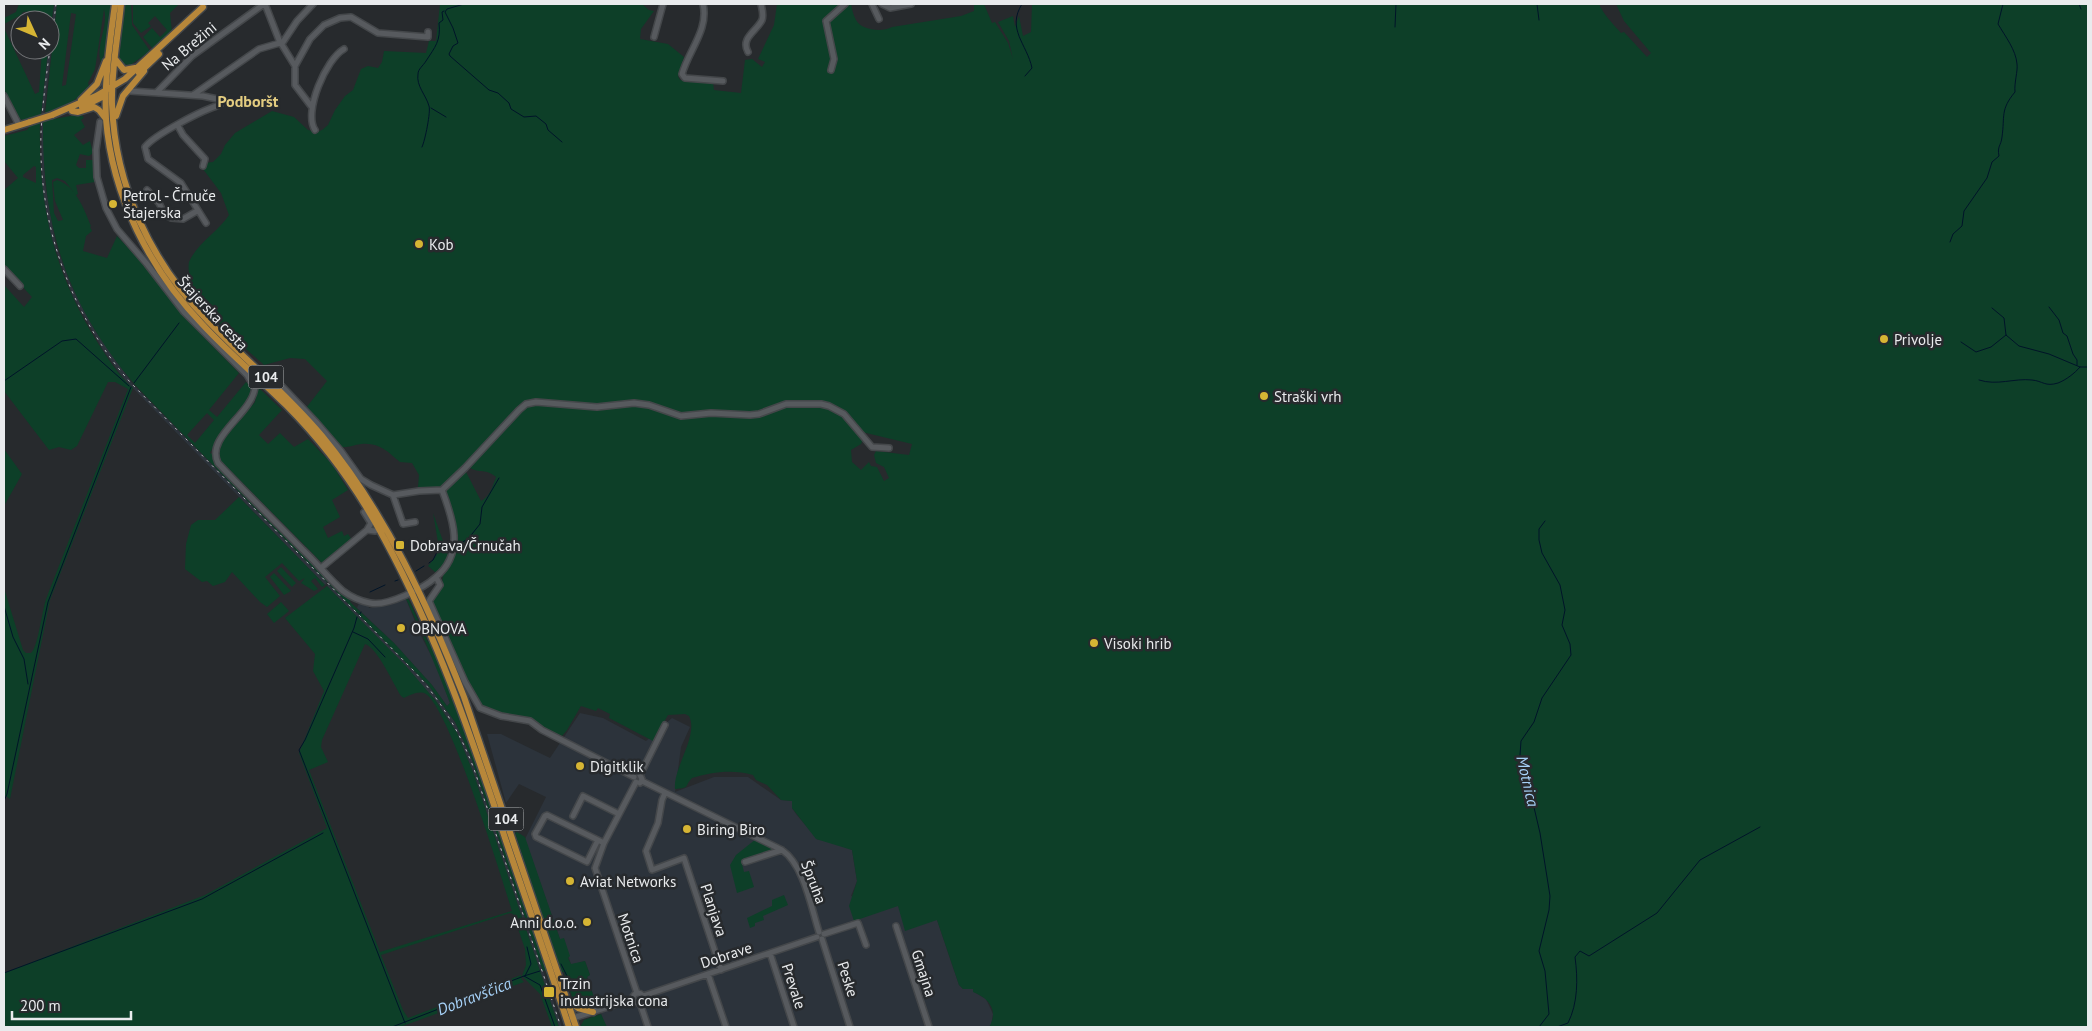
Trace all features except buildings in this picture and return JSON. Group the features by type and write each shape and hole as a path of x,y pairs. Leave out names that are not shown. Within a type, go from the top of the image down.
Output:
{"main road":[{"name":"Štajerska cesta","path":"115,4 109,91 120,165 132,207 161,262 183,293 200,313 298,409 338,456 378,515 451,674"},
{"name":"Štajerska cesta","path":"121,4 115,59 103,121 128,212 164,278 202,324 286,405 332,457 368,510 414,590"},
{"path":"114,127 120,99 152,61 205,5"},
{"path":"109,91 143,64 205,5"},
{"path":"73,108 92,90 100,78 111,43"},
{"path":"115,59 120,67 126,70 131,70 143,64"},
{"path":"4,130 73,108 109,91 152,61"},
{"path":"73,108 78,112 94,107 99,110 103,121"},
{"name":"104","path":"451,674 475,729 567,999 570,1022"},
{"name":"104","path":"451,674 475,749 570,1022 576,1027"},
{"path":"567,999 578,1008 593,1012"}],"street":[{"path":"265,4 281,43 295,66 295,85 311,106"},
{"name":"Na Brežini","path":"156,92 192,56 265,4"},
{"path":"193,95 247,56 259,49 281,43 290,34 301,16 313,4"},
{"path":"654,37 663,4"},
{"path":"703,4 705,14 702,27 682,74 685,78 723,81"},
{"path":"748,52 746,41 762,19 762,4"},
{"path":"831,70 834,59 826,21 845,4"},
{"path":"872,4 879,19"},
{"path":"882,4 888,8 911,4"},
{"path":"295,66 299,62 306,44 313,35 324,25 340,18 351,17 373,31 385,34 428,37 428,32"},
{"path":"315,130 312,125 311,106 325,69 335,56 344,49"},
{"path":"130,91 219,98 223,102 220,105 203,111 149,142 145,147 145,153 152,162 174,175 182,183 197,211 206,223"},
{"path":"4,96 19,125"},
{"path":"103,121 96,150 97,177 106,208 117,229 148,264 184,312 247,375 255,388 250,403 218,442 215,450 216,458 224,470 344,591 353,598 373,604 392,600 414,590 436,577 449,560 455,539 450,512 442,490"},
{"path":"178,126 183,135 205,159 203,166"},
{"path":"147,190 159,203 166,215 171,218 183,219 197,211"},
{"path":"4,269 20,286"},
{"path":"275,379 328,437 361,479 393,496 419,491 442,490 519,410 526,404 536,402 597,407 634,403 649,405 681,416 711,413 741,416 759,414 786,404 820,404 829,406 844,414 872,447 890,448"},
{"path":"393,496 403,524 415,522"},
{"path":"321,568 367,530 375,532 364,512"},
{"name":"Špruha","path":"436,577 440,585 429,600 465,682 480,708 501,716 530,721 542,730 665,793 782,850 795,862 820,936"},
{"name":"Motnica","path":"637,993 595,868 604,843 664,725"},
{"name":"Planjava","path":"665,793 658,823 646,851 652,870 684,858 721,970"},
{"path":"573,816 583,796 619,814"},
{"path":"598,840 587,862 536,837 535,834 547,815 598,840 604,843"},
{"path":"745,862 782,850"},
{"name":"Dobrave","path":"643,996 858,923 866,945"},
{"name":"Gmajna","path":"896,926 929,1027"},
{"name":"Peske","path":"820,936 850,1027"},
{"name":"Prevale","path":"770,953 794,1027"},
{"path":"708,974 726,1027"},
{"path":"570,1022 593,1012 634,999 637,993 643,996 640,1003 648,1027"},
{"path":"634,999 635,1002 640,1003"}],"shaded area":[{"path":"54,4 57,4 56,10 53,10"},
{"path":"47,60 50,60 43,121 45,184 56,245 71,285 94,329 132,383 327,582 325,585 124,379 103,350 73,297 50,234 42,188 41,115"},
{"path":"329,584 429,686 455,722 471,757 562,1027 559,1027 473,772 457,733 436,701 327,586"},
{"path":"406,599 420,634 434,661 450,703 447,706 432,685 394,643 357,608 359,603 368,605 369,608 390,605"},
{"path":"580,713 603,718 646,741 672,718 690,727 681,747 675,792 714,777 748,777 781,800 792,801 792,808 796,814 818,840 826,840 852,850 857,881 851,896 898,906 902,914 937,920 959,985 963,989 973,989 974,992 986,999 993,1014 991,1026 605,1027 587,976 590,975 585,961 571,965 564,939 560,939 525,839 546,797 519,784 506,803 487,734 501,734 550,758"}],"green space":[{"path":"19,4 54,4 53,10 17,10"},
{"path":"57,4 113,4 105,52 101,63 100,49 105,22 104,9 95,69 88,83 89,86 69,104 45,114 51,60 60,60 60,10 56,10","holes":["71,13 76,14 66,85 62,86"]},
{"path":"124,4 131,4 132,25 150,51 129,66 119,61"},
{"path":"133,4 179,4 170,13 172,32 153,49 143,37 152,28 160,37 167,30 155,16 148,23 151,26 141,33 133,23"},
{"path":"440,4 642,4 649,10 654,11 641,29 640,39 668,44 684,57 678,76 680,80 713,83 714,90 741,93 745,60 752,59 762,67 765,62 758,59 774,25 777,4 851,4 854,16 859,24 873,30 878,30 961,16 974,11 974,4 984,4 992,23 995,22 1008,43 1013,59 1009,41 998,22 1013,16 1015,27 1019,16 1023,36 1031,32 1032,4 1599,4 1606,16 1621,33 1624,32 1647,57 1651,53 1624,21 1616,4 2088,4 2088,1027 989,1027 992,1021 993,1010 988,1001 973,992 973,989 963,989 959,985 937,920 905,931 898,906 854,921 849,906 857,881 852,850 816,839 792,808 792,801 781,800 767,785 756,780 753,775 738,772 722,772 699,776 692,778 685,787 675,789 675,780 691,733 689,716 685,714 668,715 653,741 609,718 610,714 598,708 596,711 581,706 562,736 544,729 530,719 484,709 469,687 431,600 443,586 443,575 454,555 457,543 457,536 447,502 446,489 465,470 481,501 487,496 496,477 488,472 475,470 468,466 526,405 606,408 631,404 649,407 682,417 704,414 750,417 764,415 782,407 818,405 828,407 844,417 863,440 861,444 851,450 852,462 861,470 869,462 871,466 877,467 884,481 889,478 884,467 876,463 874,455 876,451 909,455 912,444 862,432 844,413 834,406 817,402 785,403 751,414 716,411 678,414 650,404 630,400 603,406 535,401 526,402 519,407 447,484 438,488 418,487 419,475 412,463 400,462 382,448 373,444 340,447 306,408 327,381 305,359 290,358 264,365 215,319 195,291 190,276 189,262 203,243 229,215 221,193 203,169 205,163 213,162 221,154 225,145 235,133 272,111 294,117 308,130 317,132 322,130 328,125 335,110 345,96 353,90 361,69 368,66 378,68 382,62 384,51 426,53 429,41 436,41"},
{"path":"10,15 10,21 4,24 4,18"},
{"path":"4,28 10,41 10,60 19,60 35,94 39,92 41,60 47,60 41,115 24,120 19,119 4,89"},
{"path":"81,114 84,118 81,120 85,127 74,135 83,145 90,141 93,153 89,156 80,154 76,165 79,168 86,168 86,160 93,160 95,182 76,185 78,194 76,195 92,231 86,236 83,251 107,258 117,236 145,266 185,318 239,373 209,410 217,417 246,382 250,385 250,401 217,440 210,453 213,454 214,461 219,467 329,581 327,582 135,385 91,324 75,293 53,229 47,195 43,121","holes":["57,178 65,181 74,192 64,183 57,180 53,182 55,201 63,220 58,221 54,213 52,180","207,413 214,420 195,443 187,435"]},
{"path":"40,122 40,152 46,208 51,235 69,288 96,340 118,372 133,388 50,600 10,799 4,795 4,588 23,650 26,653 31,653 38,636 46,599 128,389 115,382 108,382 77,446 71,450 59,447 49,450 4,391 4,285 24,307 32,297 4,267 4,190 18,178 4,161 4,136 27,130 30,126","holes":["34,166 36,167 36,183 23,177"]},
{"path":"260,389 282,410 259,435 268,444 280,433 294,447 308,439 332,464 348,490 332,500 340,517 323,527 328,538 342,531 344,536 348,534 352,540 323,564 221,461 218,451 222,441 255,402 257,390"},
{"path":"4,449 22,474 4,506"},
{"path":"239,497 325,585 322,587 315,578 311,581 318,589 314,591 301,583 305,578 299,581 282,563 265,577 280,596 267,607 232,572 225,582 213,586 207,581 202,582 185,569 186,544 191,525 198,520 215,520"},
{"path":"433,513 443,541 446,544 453,543 445,565 435,572 428,566 436,556 439,548"},
{"path":"281,567 296,583 292,587 277,571"},
{"path":"274,573 291,591 284,595 270,577"},
{"path":"332,583 351,598 350,602 394,643 432,685 447,706 450,703 406,599 375,607 406,598 409,600 427,640 434,648 458,707 560,1012 545,970 543,971 471,757 455,722 429,686 329,584"},
{"path":"327,586 406,666 436,701 457,733 473,772 559,1027 552,1027 540,994 522,976 526,965 525,949 513,914 510,913 381,955 408,1018 521,975 524,982 400,1027 4,1027 4,973 205,895 327,828 299,753 324,691 313,671 315,654 285,618","holes":["365,644 380,659 401,696 404,698 415,693 423,693 436,706 461,760 474,795 512,911 380,952 309,770 328,762 321,747 322,740"]},
{"path":"281,602 289,611 274,623 267,614"},
{"path":"517,832 525,837 560,939 564,938 570,956 568,958 571,964 585,961 590,975 587,977 598,1004 584,1007 574,1003 564,972 562,972 557,962 515,833"},
{"path":"756,839 777,849 744,860 742,864 744,872 749,871 754,887 737,893 730,865 736,855"},
{"path":"784,895 788,905 763,916 764,920 755,923 755,926 750,928 747,918 772,906 772,900"},
{"path":"601,1014 607,1027 580,1027 584,1020"}],"waterway":[{"path":"464,4 447,9 445,12 458,43 453,46 449,54 450,56 489,90 498,93 509,103 511,109 524,117 536,116 562,142"},
{"path":"1022,4 1016,21 1017,29 1032,68 1025,76"},
{"path":"1395,27 1396,4"},
{"path":"1537,4 1539,20"},
{"path":"1950,242 1953,234 1962,226 1964,211 1987,178 1992,162 1999,156 1998,150 2002,137 2004,113 2010,98 2015,92 2017,67 2015,54 1998,24 2003,4"},
{"path":"2079,4 2081,9"},
{"path":"422,147 425,139 429,109 428,102 418,83 418,72 437,44 439,23 443,20 442,12 444,11"},
{"path":"431,108 446,117"},
{"path":"2049,307 2059,320 2063,333 2067,336 2077,360 2077,365"},
{"path":"1992,308 2004,318 2006,335 2019,346 2049,354 2080,367 2088,367"},
{"path":"134,383 179,323"},
{"path":"1961,342 1976,352 1991,347 2006,335"},
{"path":"4,381 62,341 76,339 129,386"},
{"path":"1979,380 1986,382 2032,380 2054,384 2061,382 2080,367"},
{"path":"4,801 48,602 131,387"},
{"path":"457,545 468,539 480,524 482,507 499,478"},
{"name":"Motnica","path":"1539,1027 1549,1014 1545,971 1539,951 1549,910 1550,896 1540,833 1529,786 1524,777 1520,755 1521,741 1534,722 1542,698 1571,655 1570,644 1562,625 1565,610 1560,585 1542,553 1539,540 1539,529 1545,521"},
{"path":"429,563 433,560 438,550 451,546"},
{"path":"416,571 424,566"},
{"path":"370,592 385,585"},
{"path":"4,606 13,637 24,659 28,684"},
{"path":"357,617 354,628 299,750 405,1023"},
{"path":"353,632 368,639 385,657"},
{"path":"1557,1027 1568,1023 1574,1007 1577,982 1575,957 1580,951 1589,956 1657,913 1700,860 1760,827"},
{"path":"4,973 202,899 323,833"},
{"path":"525,976 531,964 527,947"},
{"path":"561,964 567,976"},
{"path":"524,976 540,971"},
{"name":"Dobravščica","path":"392,1027 524,976 540,985 555,1027"}],"railway":[{"path":"56,4 42,117 42,167 45,200 52,233 62,266 75,297 90,327 130,382 414,671 441,705 463,742 474,769 561,1027"}],"place":[{"name":"Petrol - Črnuče Štajerska","path":"113,204"},
{"name":"Kob","path":"419,244"},
{"name":"Privolje","path":"1884,339"},
{"name":"Straški vrh","path":"1264,396"},
{"name":"Dobrava/Črnučah","path":"400,545"},
{"name":"OBNOVA","path":"401,628"},
{"name":"Visoki hrib","path":"1094,643"},
{"name":"Digitklik","path":"580,766"},
{"name":"Biring Biro","path":"687,829"},
{"name":"Aviat Networks","path":"570,881"},
{"name":"Anni d.o.o.","path":"587,922"},
{"name":"Trzin industrijska cona","path":"549,992"}],"district":[{"name":"Podboršt","path":"248,101"}]}
